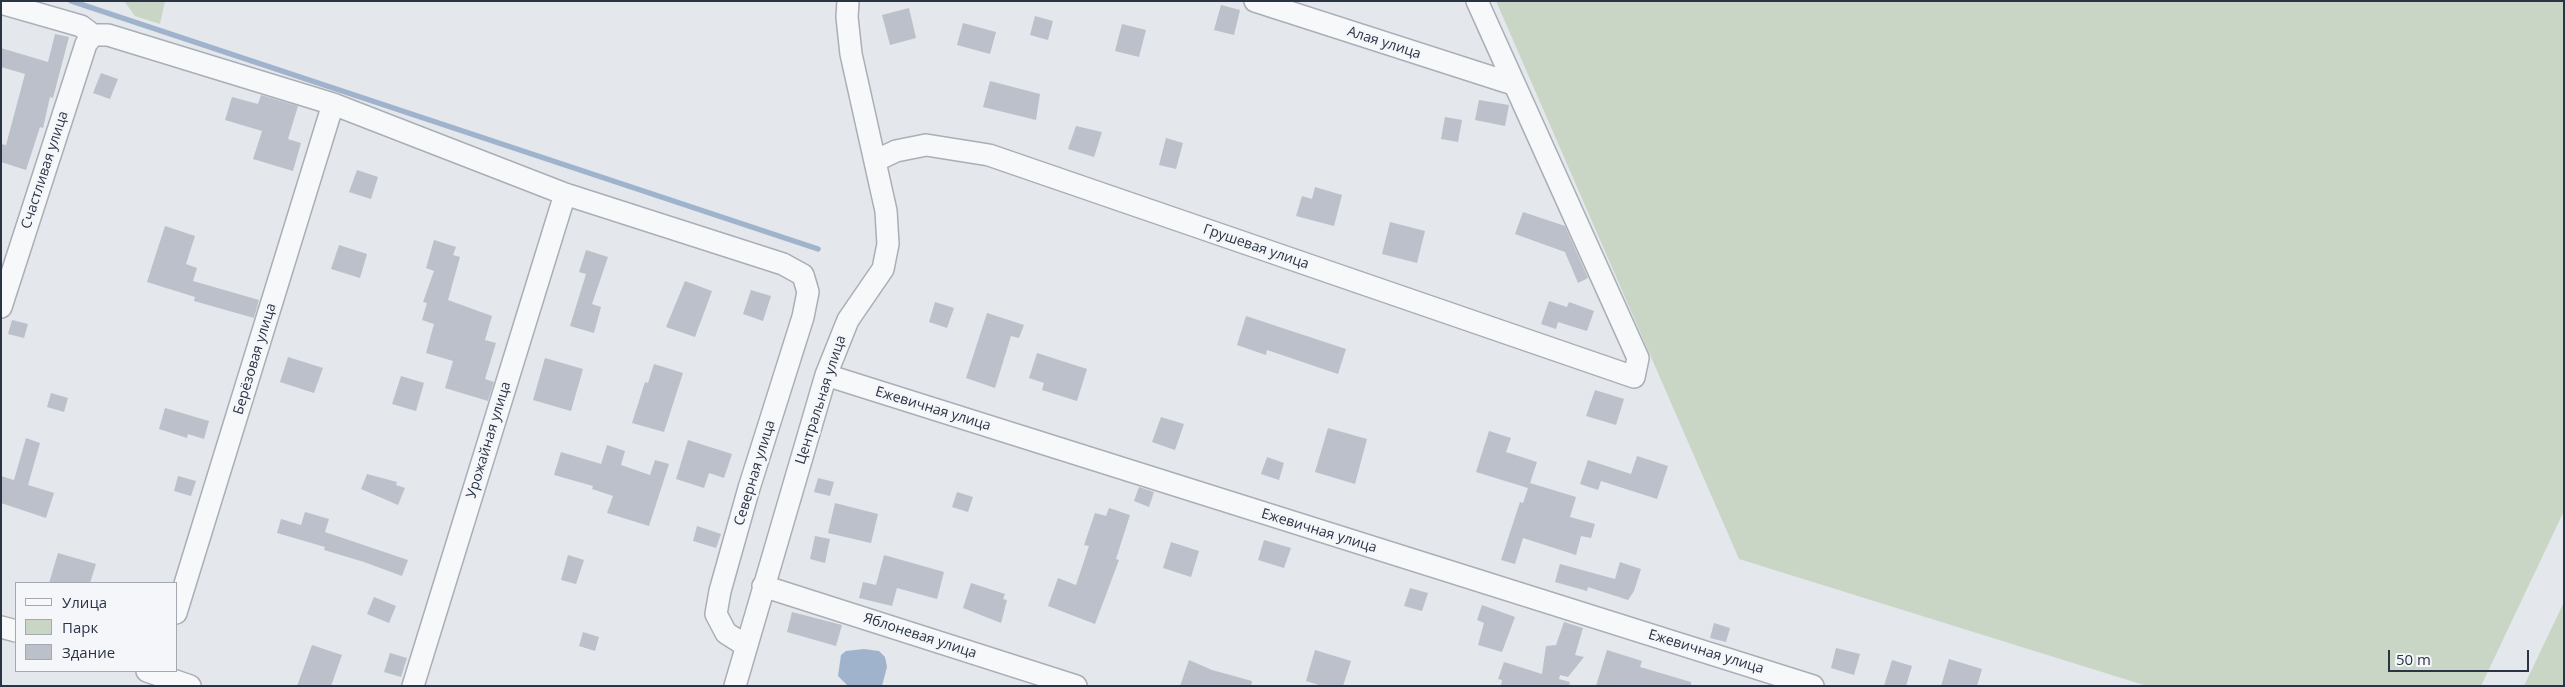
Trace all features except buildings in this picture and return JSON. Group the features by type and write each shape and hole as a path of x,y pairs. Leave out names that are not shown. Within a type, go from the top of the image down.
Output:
{"street":[{"name":"Центральная улица","path":"735,686 745,645 826,375 848,320 883,269 888,244 886,211 851,54 847,17 848,1"},
{"name":"Алая улица","path":"1255,1 1513,84"},
{"path":"1477,1 1513,84"},
{"path":"1,3 81,26 93,35 108,35 333,104 565,194"},
{"name":"Счастливая улица","path":"1,307 86,44 93,35"},
{"name":"Грушевая улица","path":"875,161 896,152 926,145 990,155 1634,377 1638,358 1513,84"},
{"name":"Берёзовая улица","path":"178,607 333,104"},
{"name":"Северная улица","path":"565,194 783,264 803,275 808,292 803,317 749,488 720,591 716,614 726,633 745,645"},
{"name":"Урожайная улица","path":"413,686 565,194"},
{"name":"Ежевичная улица","path":"826,375 1813,686"},
{"name":"Яблоневая улица","path":"763,586 1076,686"},
{"path":"1,627 15,631"},
{"path":"154,672 190,686"}],"green space":[{"path":"124,1 165,1 160,24 135,16"},
{"path":"1496,1 2564,1 2564,511 2481,686 2147,686 1739,559"},
{"path":"2564,602 2564,686 2524,686"}],"water":[{"path":"864,649 879,651 885,657 887,667 882,686 848,686 838,676 841,655 846,651"}],"waterway":[{"path":"71,1 818,249"}]}
